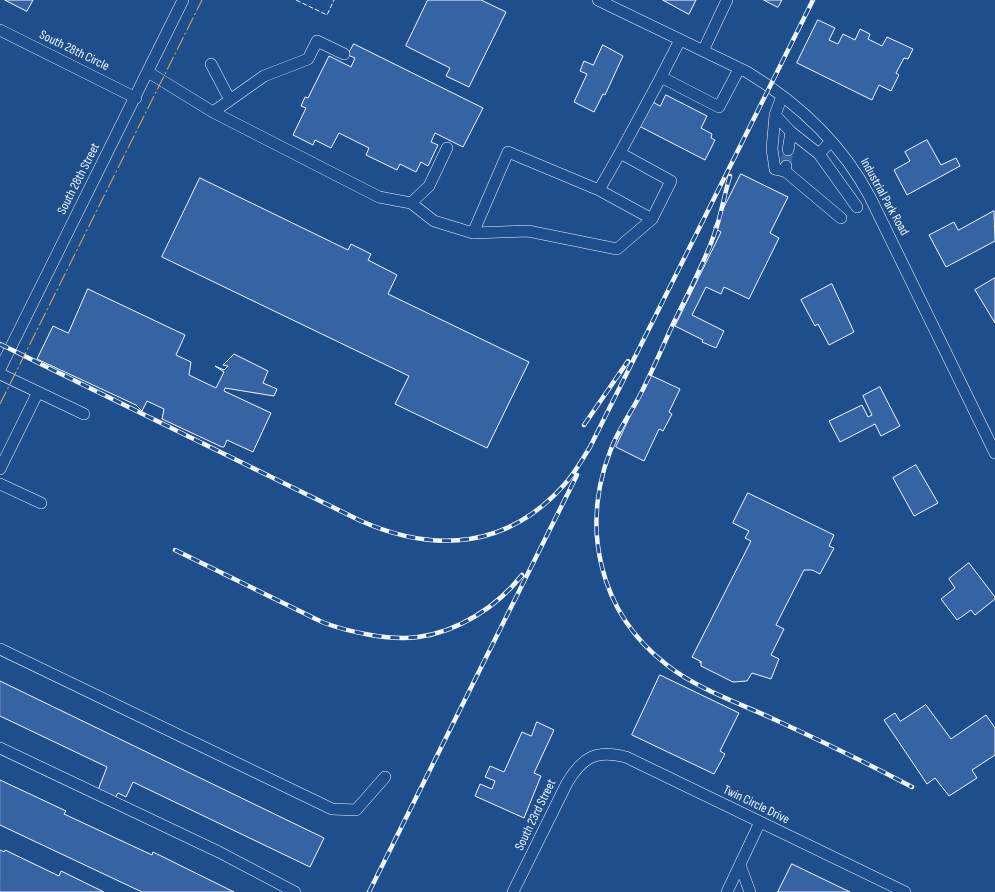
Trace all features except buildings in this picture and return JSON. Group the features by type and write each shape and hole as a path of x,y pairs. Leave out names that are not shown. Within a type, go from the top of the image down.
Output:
{"street":[{"name":"South 28th Street","path":"0,369 136,98 183,0"},
{"name":"Industrial Park Road","path":"598,0 740,69 769,86 812,120 831,140 860,177 995,453"},
{"path":"702,51 727,0"},
{"name":"South 28th Circle","path":"0,30 136,98"},
{"path":"599,190 680,40"},
{"path":"212,112 264,76 308,58 317,41 344,54"},
{"path":"211,64 230,100"},
{"path":"661,77 719,107 740,69"},
{"path":"148,72 212,112 379,197 411,203 434,221 473,233 528,231 617,249 652,219 670,181 620,153"},
{"path":"782,96 775,115 772,149 774,169 785,169 841,218"},
{"path":"775,115 791,132 819,154 857,207"},
{"path":"788,150 791,132"},
{"path":"819,154 831,140"},
{"path":"411,203 429,186 447,148"},
{"path":"473,233 508,152 599,190 652,219"},
{"path":"0,374 84,414"},
{"path":"0,469 38,392"},
{"path":"0,484 41,504"},
{"path":"0,648 332,809 356,810 384,776"},
{"path":"0,748 219,852 295,892"},
{"name":"Twin Circle Drive","path":"592,757 615,754 626,757 905,892"},
{"name":"South 23rd Street","path":"513,892 567,783 577,766 592,757"},
{"path":"727,892 760,822"},
{"path":"740,865 750,892"}],"tunnel":[{"path":"786,166 788,150"}],"railway":[{"path":"0,344 361,521 389,532 416,538 443,541 470,539 495,533 519,522 542,506 568,481 590,447 813,0"},
{"path":"730,176 710,247 653,369 611,449 602,479 597,508 597,538 602,567 611,594 625,620 644,644 678,673 703,688 823,742 912,787"},
{"path":"584,425 628,361"},
{"path":"369,892 577,475"},
{"path":"175,550 322,622 369,635 395,638 418,637 448,630 476,616 489,607 522,575"}],"fence":[{"path":"296,0 327,15 334,0"}],"power":[{"path":"0,404 202,0"}]}
